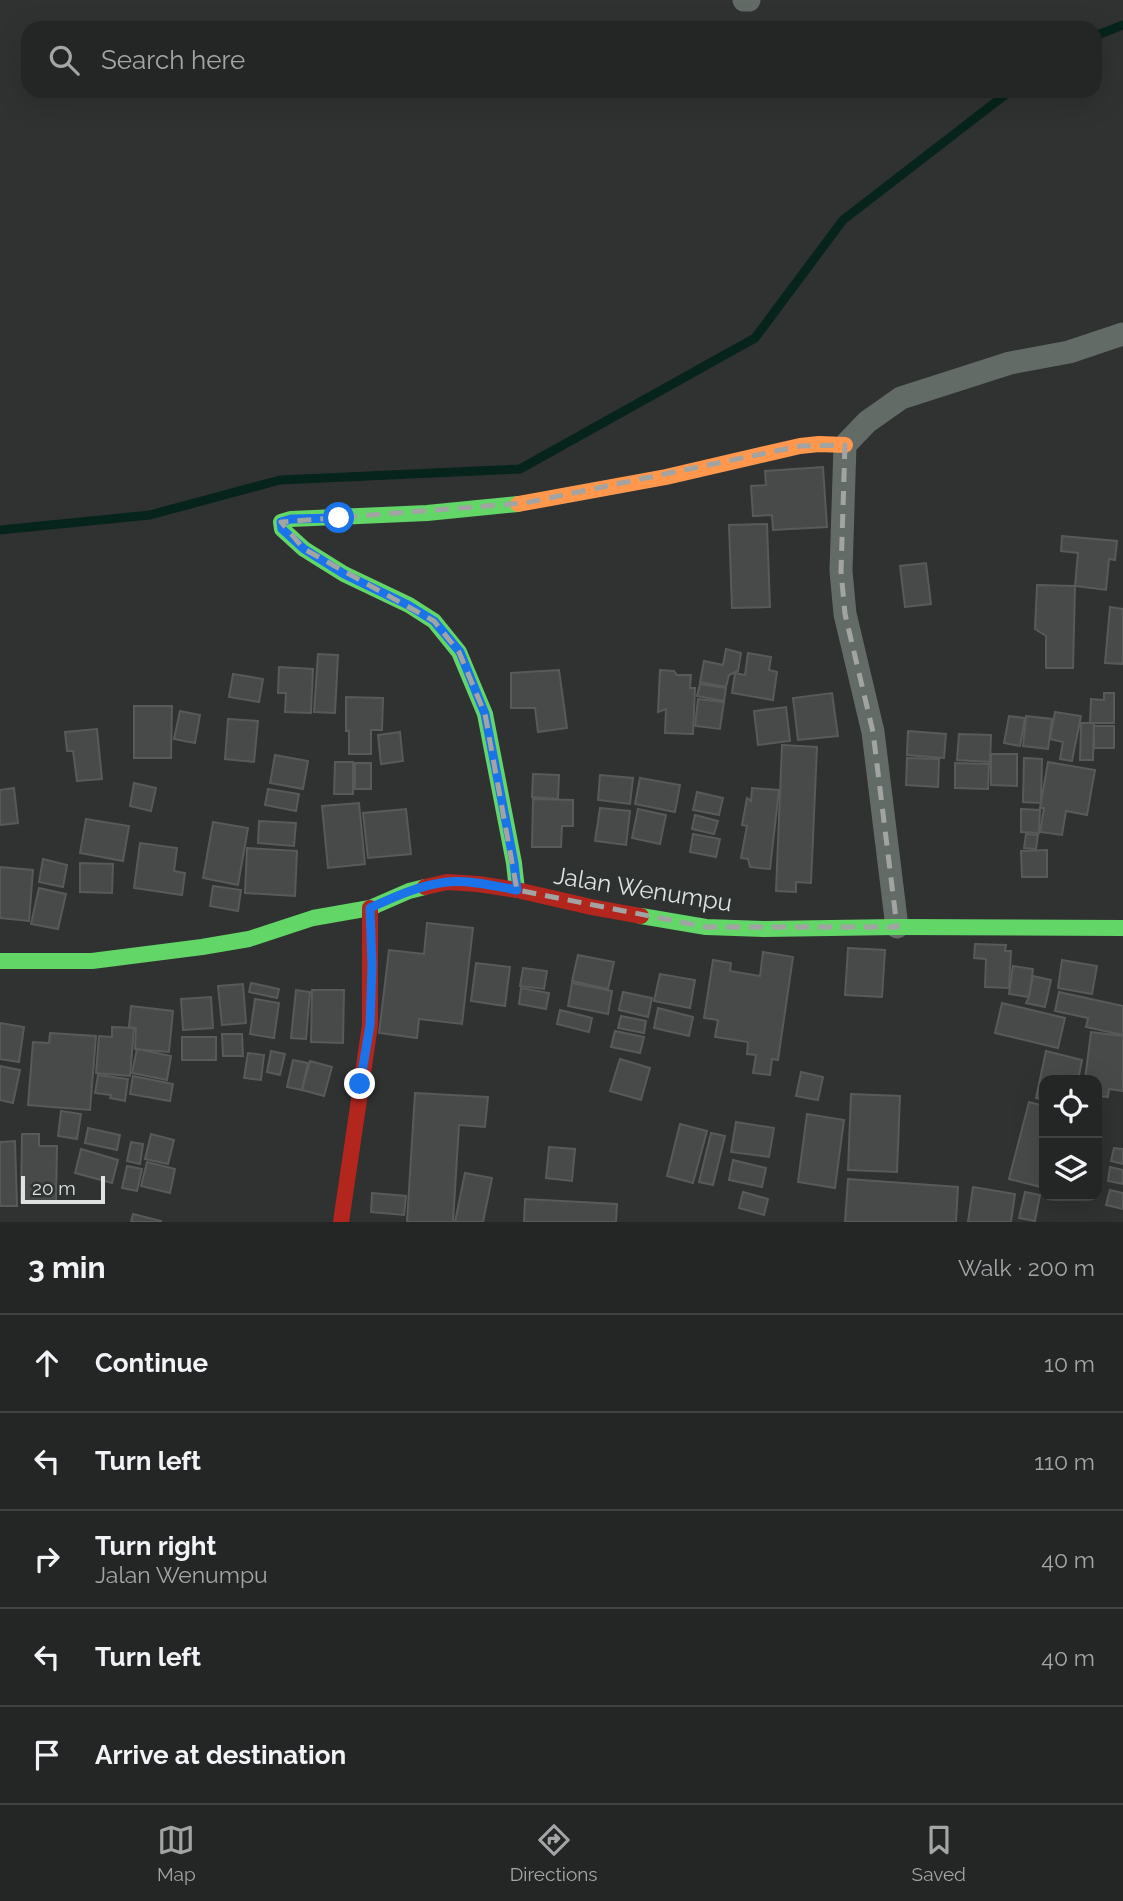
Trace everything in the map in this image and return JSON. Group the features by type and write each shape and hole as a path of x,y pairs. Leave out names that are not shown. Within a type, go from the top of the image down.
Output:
{"street":[{"path":"897,927 873,732 844,603 841,571 845,445 867,422 901,398 1010,363 1069,352 1123,334"},
{"path":"517,890 485,714 460,652 434,621 408,605 344,574 304,549 282,529 281,522 291,519 427,513 525,503 666,477 800,446 845,445"},
{"name":"Jalan Wenumpu","path":"0,961 92,961 249,939 313,918 370,908 409,891 447,882 517,890 591,907 706,927 1123,928"},
{"path":"341,1222 370,1025 370,908"}],"highlighted area":[{"path":"845,445 841,571 845,614 873,732 897,927 706,927 517,890 485,714 459,652 434,621 304,549 281,522 525,503 800,446"}],"building":[{"path":"823,467 827,527 773,530 772,515 753,516 751,486 766,485 765,471"},
{"path":"767,524 770,607 732,608 729,525"},
{"path":"1062,536 1117,541 1115,560 1109,559 1106,590 1075,586 1078,553 1061,551"},
{"path":"926,563 931,604 905,607 900,566"},
{"path":"1037,585 1075,586 1073,668 1046,668 1046,636 1035,629"},
{"path":"1110,607 1123,609 1123,664 1105,663"},
{"path":"726,649 741,653 738,671 729,675 726,687 700,682 704,661 723,665"},
{"path":"748,653 771,657 769,670 777,672 773,700 732,693 735,673 745,675"},
{"path":"318,654 338,655 335,713 314,712"},
{"path":"279,667 313,669 311,713 285,712 286,693 278,693"},
{"path":"559,670 567,728 538,732 535,708 511,708 511,673"},
{"path":"660,670 674,671 677,675 691,675 690,688 695,688 693,734 665,733 666,709 658,712"},
{"path":"233,674 263,679 259,702 229,697"},
{"path":"700,684 726,688 724,701 697,696"},
{"path":"832,693 838,736 798,740 793,698"},
{"path":"1104,693 1114,693 1114,723 1090,723 1091,699 1104,700"},
{"path":"346,697 383,698 382,730 371,730 371,754 349,754"},
{"path":"698,699 724,702 720,729 695,726"},
{"path":"134,706 172,706 171,758 134,758"},
{"path":"786,707 790,741 758,745 754,711"},
{"path":"180,711 200,715 195,743 174,739"},
{"path":"1055,712 1081,716 1072,761 1060,759 1063,742 1050,739"},
{"path":"1009,716 1025,718 1020,746 1004,743"},
{"path":"1026,716 1052,719 1048,749 1023,746"},
{"path":"228,719 258,721 254,762 225,759"},
{"path":"1081,723 1094,723 1093,760 1080,760"},
{"path":"1094,726 1114,726 1114,748 1094,748"},
{"path":"97,729 102,779 77,781 73,751 67,751 65,732"},
{"path":"908,731 946,734 944,758 907,755"},
{"path":"400,732 403,761 381,764 378,735"},
{"path":"959,734 991,735 990,762 957,760"},
{"path":"782,745 817,747 811,883 796,882 796,892 776,891"},
{"path":"991,754 1017,754 1017,786 991,785"},
{"path":"275,755 308,761 303,789 270,783"},
{"path":"907,758 939,759 938,787 906,785"},
{"path":"1024,758 1042,759 1041,803 1023,802"},
{"path":"335,762 353,762 353,794 334,794"},
{"path":"1048,762 1095,770 1087,815 1066,811 1062,835 1040,832 1044,808 1040,808"},
{"path":"355,763 371,763 371,789 355,789"},
{"path":"955,763 989,764 988,789 955,788"},
{"path":"533,774 559,775 558,799 532,797"},
{"path":"600,775 633,778 630,804 598,800"},
{"path":"640,778 680,785 675,812 635,804"},
{"path":"134,783 156,788 151,811 130,806"},
{"path":"14,788 18,823 0,825 0,790"},
{"path":"752,788 779,790 770,869 750,867 748,859 741,858 747,826 742,825 747,798 751,801"},
{"path":"268,789 299,794 296,811 265,805"},
{"path":"697,792 723,798 719,815 693,810"},
{"path":"533,799 573,800 573,826 562,826 561,847 532,847"},
{"path":"359,803 365,864 328,868 322,806"},
{"path":"600,808 630,811 626,845 595,841"},
{"path":"406,809 411,854 368,858 363,813"},
{"path":"638,809 666,815 660,844 632,838"},
{"path":"1021,809 1040,810 1039,833 1021,832"},
{"path":"695,815 718,821 714,834 692,829"},
{"path":"86,819 129,826 123,861 80,853"},
{"path":"259,821 296,823 294,846 258,843"},
{"path":"213,822 248,828 238,885 203,878"},
{"path":"693,834 720,839 716,857 690,852"},
{"path":"1026,834 1038,835 1036,849 1024,848"},
{"path":"140,843 177,848 174,871 185,873 182,895 134,888"},
{"path":"247,848 297,851 295,896 245,893"},
{"path":"1047,850 1047,877 1022,877 1021,851"},
{"path":"43,859 67,865 63,887 39,882"},
{"path":"80,863 113,864 112,893 80,892"},
{"path":"0,867 33,870 29,921 0,918"},
{"path":"213,886 241,890 238,911 210,906"},
{"path":"39,888 66,894 58,929 31,924"},
{"path":"427,923 473,928 462,1024 419,1019 417,1038 379,1033 389,950 424,954"},
{"path":"975,944 1006,945 1005,951 1011,951 1009,988 985,987 986,959 974,958"},
{"path":"848,948 885,950 882,997 845,995"},
{"path":"763,952 793,957 778,1060 772,1059 770,1075 753,1073 756,1055 747,1054 748,1042 715,1037 718,1020 704,1018 713,960 731,963 730,971 760,976"},
{"path":"578,955 614,962 608,989 572,981"},
{"path":"1062,960 1097,966 1092,994 1058,988"},
{"path":"476,963 510,967 505,1006 471,1001"},
{"path":"1013,966 1033,969 1029,997 1009,994"},
{"path":"523,968 547,971 544,989 520,986"},
{"path":"660,974 695,980 690,1008 654,1001"},
{"path":"1033,976 1051,980 1045,1007 1026,1003"},
{"path":"251,983 279,989 277,998 249,992"},
{"path":"572,983 612,991 608,1014 568,1006"},
{"path":"243,984 246,1023 222,1025 218,986"},
{"path":"521,988 549,993 546,1009 519,1004"},
{"path":"296,990 310,992 306,1039 291,1038"},
{"path":"312,990 344,990 343,1043 311,1042"},
{"path":"623,992 652,998 648,1017 619,1010"},
{"path":"1059,992 1123,1006 1123,1035 1086,1027 1088,1018 1055,1011"},
{"path":"211,997 213,1028 183,1030 181,999"},
{"path":"255,999 279,1003 274,1038 250,1034"},
{"path":"1002,1003 1065,1018 1058,1048 995,1033"},
{"path":"131,1006 173,1011 169,1052 135,1049 136,1028 129,1027"},
{"path":"658,1008 693,1017 689,1036 654,1028"},
{"path":"560,1010 592,1018 589,1032 557,1024"},
{"path":"621,1016 646,1021 644,1033 618,1028"},
{"path":"0,1023 24,1027 19,1062 0,1059"},
{"path":"112,1027 134,1028 130,1076 96,1073 99,1036 112,1037"},
{"path":"615,1031 644,1037 640,1053 611,1047"},
{"path":"1091,1032 1123,1036 1123,1091 1109,1089 1108,1097 1102,1096 1102,1075 1086,1075"},
{"path":"50,1033 96,1036 90,1110 28,1105 33,1042 49,1043"},
{"path":"222,1034 242,1034 243,1056 223,1056"},
{"path":"182,1037 216,1037 216,1060 182,1060"},
{"path":"137,1049 171,1056 167,1080 132,1073"},
{"path":"271,1051 285,1054 280,1075 267,1072"},
{"path":"1046,1051 1082,1060 1079,1075 1041,1075"},
{"path":"248,1053 264,1055 261,1080 244,1078"},
{"path":"620,1059 650,1068 641,1100 610,1091"},
{"path":"293,1060 308,1063 302,1090 287,1087"},
{"path":"310,1061 332,1067 324,1096 302,1090"},
{"path":"0,1066 20,1070 13,1103 0,1100"},
{"path":"801,1072 823,1077 818,1100 796,1096"},
{"path":"98,1075 128,1079 125,1101 110,1098 111,1095 95,1093"},
{"path":"133,1076 173,1084 170,1101 130,1094"},
{"path":"415,1093 488,1097 485,1127 459,1125 453,1222 407,1222"},
{"path":"851,1094 900,1096 897,1172 848,1170"},
{"path":"1029,1102 1039,1105 1039,1187 1009,1179"},
{"path":"61,1111 81,1114 77,1139 58,1136"},
{"path":"807,1114 844,1120 835,1188 798,1182"},
{"path":"736,1122 774,1128 769,1157 731,1152"},
{"path":"680,1124 707,1131 693,1183 667,1176"},
{"path":"88,1128 120,1135 117,1150 85,1143"},
{"path":"711,1133 725,1136 713,1185 699,1182"},
{"path":"22,1134 39,1134 39,1146 57,1146 56,1203 21,1202"},
{"path":"151,1134 174,1140 168,1164 145,1159"},
{"path":"15,1141 17,1206 0,1206 0,1142"},
{"path":"131,1142 143,1144 140,1164 127,1161"},
{"path":"549,1147 575,1149 572,1181 546,1178"},
{"path":"1114,1148 1123,1149 1123,1164 1111,1161"},
{"path":"81,1149 118,1160 112,1183 75,1173"},
{"path":"733,1160 766,1168 762,1187 729,1180"},
{"path":"147,1162 175,1169 170,1193 141,1186"},
{"path":"127,1166 142,1169 137,1191 122,1188"},
{"path":"1110,1167 1123,1170 1123,1184 1108,1181"},
{"path":"465,1173 492,1178 483,1222 455,1222"},
{"path":"848,1179 958,1187 956,1222 845,1222"},
{"path":"973,1187 1015,1194 1011,1222 968,1222"},
{"path":"1110,1190 1123,1193 1123,1209 1106,1205"},
{"path":"743,1192 768,1199 764,1215 739,1208"},
{"path":"1025,1192 1039,1195 1035,1221 1019,1218"},
{"path":"372,1193 406,1196 404,1215 371,1212"},
{"path":"525,1199 617,1204 616,1222 524,1222"},
{"path":"133,1214 161,1221 161,1222 131,1222"}],"waterway":[{"path":"1102,33 1123,25"},
{"path":"0,530 150,515 280,480 520,469 755,338 843,220 1001,98"}],"traffic: fast":[{"path":"517,890 485,714 459,652 434,621 409,605 344,574 304,549 282,529 281,522 291,519 427,513 518,504"},
{"path":"0,961 92,961 249,939 313,918 370,908 425,887"},
{"path":"641,916 706,927 764,929 1123,928"}],"traffic: slow":[{"path":"518,504 666,477 800,446 845,445"}],"traffic: jam":[{"path":"425,887 447,882 478,884 641,916"},
{"path":"341,1222 370,1025 370,908"}],"route":[{"path":"339,518 291,519 281,522 282,529 304,549 344,574 408,605 434,621 460,652 485,714 517,890 447,882 409,891 370,908 370,1025 360,1084"}]}
